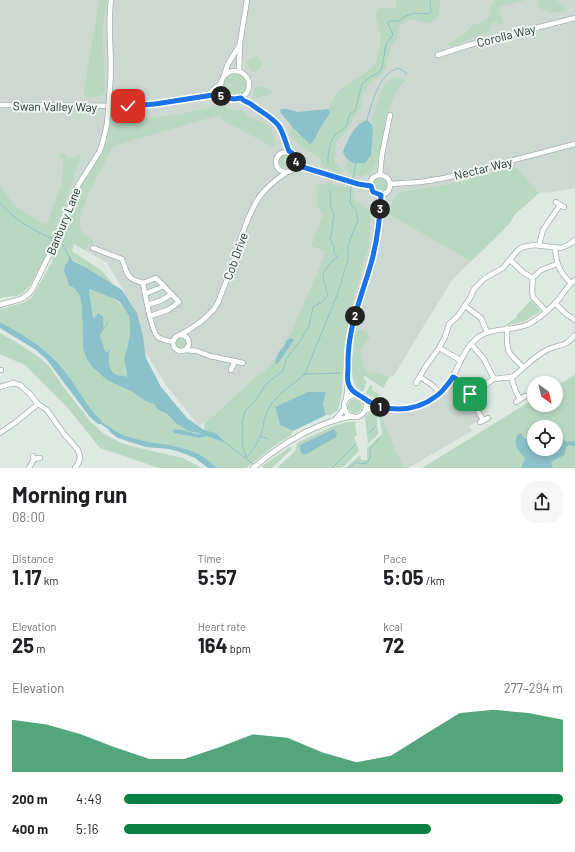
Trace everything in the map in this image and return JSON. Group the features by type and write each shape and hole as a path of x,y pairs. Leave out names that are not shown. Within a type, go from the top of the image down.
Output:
{"street":[{"name":"Banbury Lane","path":"0,305 19,301 29,294 60,235 80,180 100,151 107,124 112,66 109,22 111,0"},
{"path":"239,71 240,43 247,0"},
{"name":"Corolla Way","path":"438,55 469,45 575,18"},
{"path":"206,96 221,83 228,64 240,43"},
{"path":"221,83 222,91 227,97 234,99 241,98 247,94 250,87 250,82 245,74 239,71 230,71 224,76"},
{"path":"247,94 250,99 250,103 254,108 276,122 280,127 289,151 296,158 296,165 292,170 287,172 279,169 276,159 282,152 284,138"},
{"name":"Swan Valley Way","path":"0,105 128,106 155,104 213,95 227,97"},
{"path":"241,98 250,103"},
{"path":"380,175 382,154 390,115"},
{"name":"Nectar Way","path":"390,184 421,182 445,178 575,144"},
{"path":"282,152 289,151"},
{"path":"296,165 358,184 371,186"},
{"name":"Cob Drive","path":"273,182 279,169"},
{"name":"Cob Drive","path":"180,335 195,327 215,308 258,199 273,182 287,172"},
{"path":"380,175 388,179 390,184 387,192 381,195 373,192 371,186 374,177 380,175"},
{"path":"335,420 345,408 348,383 348,354 352,326 376,246 381,195"},
{"path":"539,245 543,230 560,205"},
{"path":"416,383 439,348 445,337 449,324 458,316 474,289 485,278 503,268 518,250 539,245 561,248 575,240"},
{"path":"346,400 352,396 357,396 362,397 365,401 379,407 392,409 417,407 431,400 440,393 453,377 460,360 476,339 487,332 529,324 539,318 555,303 573,282 562,275 557,264 556,247"},
{"path":"93,248 122,259 125,272 135,280 143,283 156,278 178,300 178,303 168,310 150,316"},
{"path":"510,260 524,273 533,278"},
{"path":"546,311 533,297 533,278 541,270 557,264"},
{"path":"143,283 150,316 155,334 158,337 173,342 177,349 197,351 210,356 243,363"},
{"path":"145,294 164,286"},
{"path":"148,305 160,301 172,294"},
{"path":"555,303 566,314 575,320"},
{"path":"465,306 481,318 487,332"},
{"name":"Cob Drive","path":"189,341 191,333 195,327"},
{"path":"507,328 507,349 523,367"},
{"path":"173,342 176,337 180,335 186,336 197,351"},
{"path":"470,394 494,379 511,377 548,349 566,344 574,337"},
{"path":"185,350 189,346 189,341"},
{"path":"471,344 484,359 494,379"},
{"path":"439,348 460,360"},
{"path":"231,370 235,361"},
{"path":"420,377 432,385 440,393"},
{"path":"453,377 463,383 484,420"},
{"path":"511,377 520,399"},
{"path":"0,386 12,383 20,386 30,394 38,404 47,410 64,434 78,450 80,457 75,468"},
{"path":"348,383 357,396"},
{"path":"365,401 366,410"},
{"path":"0,433 38,404"},
{"path":"253,468 300,435 335,420 359,416 366,410 379,407"},
{"path":"345,408 346,412 352,416"},
{"path":"30,468 33,457 40,458"}],"shaded area":[{"path":"0,0 575,0 575,188 539,193 515,214 509,224 497,237 451,282 393,377 356,368 357,343 345,341 352,304 292,331 270,365 264,371 259,373 205,423 198,425 166,385 144,350 143,336 137,313 107,263 56,233 81,156 68,158 57,155 63,160 62,181 47,225 15,206 0,184"},
{"path":"454,381 457,381 463,387 479,420 469,426 472,431 408,468 404,468 385,426 383,420 384,412 401,413 425,408 443,396 449,390"}],"green space":[{"path":"99,0 107,0 102,30 105,74 104,94 96,97 89,97 83,95"},
{"path":"396,0 440,0 439,16 429,23 411,19 399,26 396,40 391,46 386,68 370,83 363,94 361,108 353,118 348,130 336,142 334,161 343,170 341,174 323,167 321,160 292,139 290,132 292,127 299,135 315,141 330,112 328,109 338,92 343,87 368,71 375,63 379,54 381,40 380,30 376,18 379,8 396,8"},
{"path":"495,0 526,0 499,7 504,27 496,22 492,23 490,31 450,47 448,44 464,34 471,26 486,20 491,13 491,6"},
{"path":"537,0 557,0 566,9 556,13 549,12 539,8"},
{"path":"257,55 261,62 261,66 259,70 252,72 246,62"},
{"path":"235,73 240,74 246,80 246,90 240,96 235,97 230,96 224,90 223,85 224,80 230,74"},
{"path":"394,77 406,80 396,93 389,108 377,161 368,174 361,176 352,175 345,169 349,161 359,164 371,155 373,132 372,119 384,85"},
{"path":"264,86 273,93 253,99 255,88"},
{"path":"221,105 231,110 242,110 249,117 265,123 270,127 275,138 275,148 224,121 219,115 114,146 86,200 82,212 80,222 81,230 84,235 93,240 93,245 89,244 86,251 74,244 72,251 101,270 114,285 68,257 71,287 75,289 80,296 82,306 83,349 87,360 93,368 98,373 120,386 134,392 145,401 154,404 157,409 167,414 177,424 188,431 202,434 190,433 177,429 174,433 199,438 207,436 225,442 216,433 204,430 205,423 259,373 264,371 270,365 292,331 326,252 311,246 323,214 316,204 317,198 315,188 318,184 329,183 353,189 355,193 354,200 362,204 370,212 370,235 369,246 352,304 345,341 342,393 338,410 330,415 326,415 323,404 326,392 275,407 280,425 293,431 290,436 274,446 246,468 217,468 206,459 186,449 132,438 114,430 94,413 63,369 49,354 26,337 0,322 0,309 23,303 32,297 52,263 53,255 62,237 77,194 107,142 111,118 142,118 175,115"},
{"path":"66,153 68,158 81,154 81,156 53,242 31,284 23,293 17,296 4,297 0,299 0,184 15,206 47,224 62,181 63,160 57,155"},
{"path":"283,154 289,154 293,158 293,164 289,168 283,168 279,164 279,158"},
{"path":"515,167 539,193 515,214 509,224 471,261 390,215 393,200 400,192 453,184"},
{"path":"380,177 386,179 388,185 386,191 380,193 374,191 372,185 374,179"},
{"path":"90,289 99,291 114,299 126,311 130,319 130,336 125,361 127,377 116,375 111,370 109,360 110,350 105,352 100,335 106,325 103,327 103,317 97,314 94,318 93,317"},
{"path":"531,300 541,311 525,321 508,325 507,324 517,317 517,315"},
{"path":"356,329 365,331 370,336 359,352 362,354 361,357 364,362 362,365 366,368 366,370 390,376 383,388 365,376 363,378 367,382 364,385 366,386 362,392 354,381 352,363"},
{"path":"0,333 40,358 50,367 91,422 104,434 119,442 131,446 183,458 202,468 159,468 100,448 67,407 25,365 0,354"},
{"path":"179,338 183,338 185,339 185,347 179,348 176,345 176,341"},
{"path":"575,375 575,468 422,468 527,403 527,412 563,412 563,382"},
{"path":"370,385 373,386 372,390 379,394 377,399 366,393"},
{"path":"352,399 358,399 362,403 362,409 358,413 352,413 348,409 348,403"},
{"path":"374,411 377,411 377,426 379,433 368,444 365,417"},
{"path":"379,412 384,412 383,420 385,426 404,468 346,468 360,455 361,460 367,460 367,448 382,434"},
{"path":"347,422 356,423 357,436 354,437 359,451 342,468 277,468 294,452 297,443 331,427"},
{"path":"290,447 292,449 272,468 263,468 262,466"}],"water":[{"path":"281,109 297,112 328,109 330,112 310,144 294,129 280,112"},
{"path":"367,120 372,125 373,132 371,155 365,163 351,162 343,152 349,138 358,125"},
{"path":"69,256 73,261 122,290 137,313 143,336 146,358 161,387 187,418 204,430 216,433 226,443 207,436 199,438 174,433 172,430 175,429 202,434 188,431 177,424 167,414 157,409 154,404 145,401 133,392 107,380 93,368 87,360 83,349 82,306 80,296 75,289 69,285 64,271 65,265 68,262","holes":["90,289 120,302 129,316 130,336 124,359 127,377 117,375 110,368 110,350 109,349 107,352 105,351 100,335 108,323 107,321 106,325 103,327 103,317 99,313 94,318 93,317 89,291"]},
{"path":"0,322 42,348 56,361 94,413 107,425 129,437 187,449 207,460 217,468 208,468 195,458 180,452 169,449 146,447 118,438 89,416 47,360 36,350 0,328"},
{"path":"291,338 294,340 276,365 275,362 279,352 285,345 286,341"},
{"path":"308,392 326,392 323,404 326,415 293,431 280,425 275,407"},
{"path":"334,429 337,434 336,437 305,455 301,453 300,445"},
{"path":"521,433 523,437 527,439 527,456 562,456 551,462 553,468 521,468 525,458 518,450 516,445 517,435"},
{"path":"563,439 567,442 575,441 575,447 570,445 566,447 565,455 563,456"}],"waterway":[{"path":"328,163 331,141 335,135 345,128 350,114 355,111 362,84 370,77 378,73 382,68 386,44 393,35 388,23 389,21 398,21 415,13 429,14 431,12 430,0"},
{"path":"367,120 377,90 386,76 391,71 398,68 407,74"},
{"path":"353,180 356,163"},
{"path":"305,374 337,295 348,260 348,245 358,220 356,210 350,203 351,185"},
{"path":"246,457 243,447 242,434 242,423 245,411 255,401 267,383 283,371 286,359 309,326 313,307 322,302 327,296 323,274 333,260 338,257 334,253 334,247 330,239 334,215 331,208 330,191"},
{"path":"0,203 6,210 26,225 55,240"},
{"path":"58,242 62,243 69,257"},
{"path":"246,458 255,447 260,437 267,411 280,394 305,374 341,373"},
{"path":"369,433 376,426"},
{"path":"260,436 268,439"},
{"path":"348,468 356,462 361,464 367,463 370,458 370,449 379,439"},
{"path":"226,443 253,464"},
{"path":"332,468 356,444"}],"route":[{"path":"128,106 180,101 213,95 231,99 241,98 243,101 250,103 254,108 276,122 280,127 289,151 296,158 296,165 358,184 371,186 373,192 381,195 376,246 352,326 348,354 348,383 354,393 357,396 362,397 365,401 379,407 392,409 403,409 423,405 440,393 453,377 463,383 470,394"}]}
